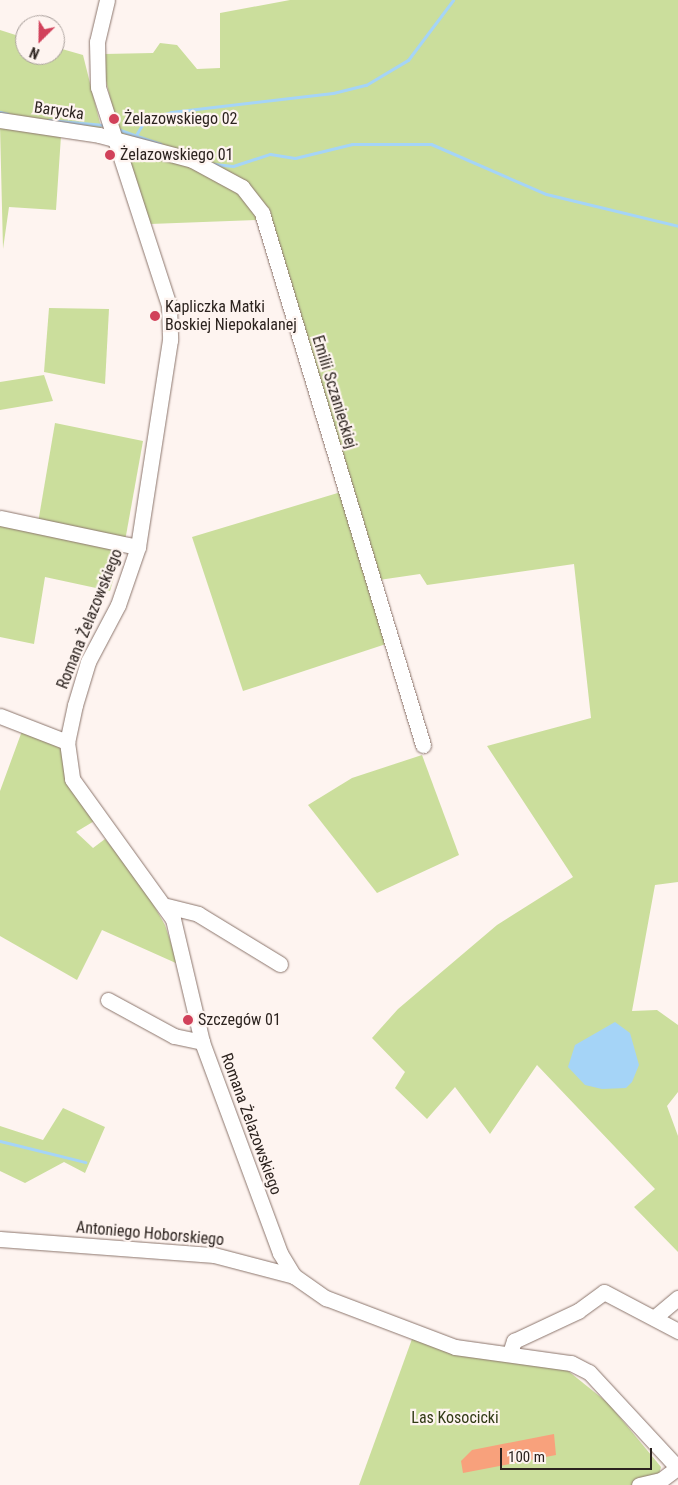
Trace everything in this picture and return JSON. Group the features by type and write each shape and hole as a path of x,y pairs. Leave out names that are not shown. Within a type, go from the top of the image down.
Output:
{"street":[{"name":"Romana Żelazowskiego","path":"107,0 96,59 107,119 169,306 170,340 138,547 118,605 88,662 67,742 79,793 167,906 202,1042 280,1253 294,1276 326,1298 455,1347 571,1363 589,1372 678,1468"},
{"name":"Barycka","path":"0,120 112,136"},
{"name":"Emilii Sczanieckiej","path":"112,136 192,160 224,176 242,186 262,213 423,745"},
{"path":"0,518 138,547"},
{"path":"0,716 67,742"},
{"path":"167,906 198,914 280,964"},
{"path":"108,1000 174,1036 202,1042"},
{"name":"Antoniego Hoborskiego","path":"0,1239 214,1255 294,1276"},
{"path":"510,1354 514,1341 578,1310 591,1297 604,1292 678,1331"},
{"path":"654,1317 678,1298"},
{"path":"639,1485 661,1480 678,1468"}],"green space":[{"path":"290,0 678,0 678,882 655,885 632,1011 657,1010 678,1025 678,1092 667,1106 678,1136 678,1252 634,1207 655,1189 537,1065 490,1134 455,1087 427,1119 395,1088 405,1072 372,1038 398,1009 497,925 573,877 487,746 591,718 574,564 427,585 420,574 379,580 250,186 119,135 102,64 104,54 153,53 160,43 177,45 197,69 220,68 220,13"},
{"path":"0,30 15,35 15,65 65,65 65,50 83,55 102,131 0,113"},
{"path":"0,126 61,136 56,210 9,207 3,249"},
{"path":"123,144 197,165 247,198 259,220 150,224"},
{"path":"49,308 109,309 105,384 44,372"},
{"path":"44,375 53,401 0,410 0,382"},
{"path":"55,423 143,441 125,541 38,523"},
{"path":"341,492 386,644 243,691 192,537"},
{"path":"0,522 122,550 110,591 45,577 34,644 0,637"},
{"path":"22,731 64,746 96,820 76,832 93,848 105,839 140,881 165,925 178,964 102,930 77,980 0,936 0,791"},
{"path":"422,755 459,855 377,893 308,805 352,778"},
{"path":"63,1108 105,1127 85,1173 64,1162 25,1183 0,1171 0,1126 43,1140"},
{"name":"Las Kosocicki","path":"412,1339 567,1370 608,1403 661,1467 656,1485 359,1485"}],"water":[{"path":"615,1022 630,1033 639,1065 632,1082 626,1088 602,1089 585,1085 568,1067 575,1045"}],"building":[{"path":"554,1434 556,1455 463,1473 461,1461 472,1450"}],"waterway":[{"path":"136,135 145,120 171,112 333,93 366,85 408,60 453,0"},
{"path":"0,112 8,114"},
{"path":"49,120 104,125"},
{"path":"117,129 161,144"},
{"path":"214,164 233,166 270,154 295,158 352,144 431,144 546,194 678,226"},
{"path":"0,1141 85,1162"}],"place":[{"name":"Żelazowskiego 02","path":"114,119"},
{"name":"Żelazowskiego 01","path":"110,155"},
{"name":"Kapliczka Matki Boskiej Niepokalanej","path":"155,316"},
{"name":"Szczegów 01","path":"188,1020"}]}
